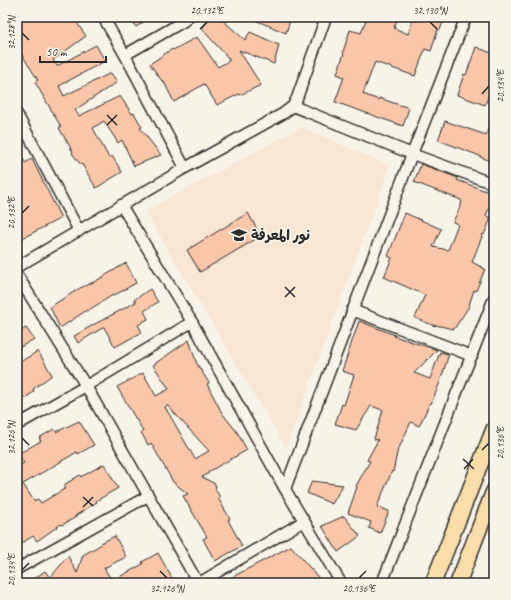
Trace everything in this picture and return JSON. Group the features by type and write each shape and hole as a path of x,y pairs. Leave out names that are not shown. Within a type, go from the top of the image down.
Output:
{"main road":[{"path":"433,583 494,429"},
{"path":"458,583 494,491"}],"street":[{"path":"103,17 185,168"},
{"path":"125,55 184,21 188,17"},
{"path":"17,267 185,168 284,113 292,106 297,98 326,17"},
{"path":"285,489 352,310 466,17"},
{"path":"292,106 412,154 494,184"},
{"path":"17,114 79,230"},
{"path":"121,205 192,322 285,489 341,583"},
{"path":"17,275 86,386 199,583 304,521"},
{"path":"382,583 494,298"},
{"path":"352,310 472,356"},
{"path":"17,425 86,386 192,322"},
{"path":"17,569 148,496"}],"shaded area":[{"path":"302,127 390,166 286,448 145,211"}],"building":[{"path":"17,17 73,17 86,36 53,60 57,66 96,45 105,61 59,86 64,96 111,73 117,82 75,110 79,116 120,96 132,114 134,113 142,127 140,128 161,155 134,166 122,140 118,143 104,121 93,128 109,158 112,156 122,172 96,188 82,164 81,165 72,153 73,152 59,128 61,127 35,82 38,80 17,47"},
{"path":"130,17 151,17 136,27"},
{"path":"211,17 219,17 245,40 250,32 279,45 274,64 239,50 261,85 217,105 204,84 174,102 163,80 162,81 150,64 172,49 173,50 197,37 218,67 230,60 202,29"},
{"path":"248,17 291,17 286,33"},
{"path":"367,17 398,17 394,28 408,34 414,17 445,17 440,30 438,29 431,51 425,49 415,76 375,62 363,94 409,108 403,126 335,102 344,77 337,74 350,30 361,33"},
{"path":"476,47 494,54 494,81 485,105 457,95 464,74 466,75"},
{"path":"493,115 494,162 438,140 445,121 486,135"},
{"path":"17,145 25,163 32,159 61,218 17,241"},
{"path":"421,164 494,194 486,216 491,218 472,262 485,269 476,291 474,290 468,308 454,329 435,326 415,318 425,295 384,277 392,258 388,256 405,213 441,229 433,247 448,250 458,224 453,222 462,202 461,200 414,182"},
{"path":"248,213 261,236 200,272 187,250"},
{"path":"126,263 136,283 87,310 60,328 50,307 80,288 96,281"},
{"path":"150,289 158,302 144,311 148,319 138,325 142,332 115,347 104,327 78,343 74,336 136,302 134,300"},
{"path":"359,321 395,335 394,336 437,350 414,373 430,379 440,352 449,354 431,404 430,403 419,426 411,422 398,448 393,472 392,471 377,507 389,511 380,533 369,528 371,522 348,513 357,487 356,486 370,461 367,460 378,440 374,439 383,410 371,406 356,430 335,424 342,404 344,405 354,375 342,371"},
{"path":"26,328 34,339 17,349 17,333"},
{"path":"189,340 197,364 209,383 207,384 222,413 237,432 247,450 208,472 209,473 202,477 215,484 215,489 220,497 218,498 230,519 228,520 242,546 215,561 203,539 207,537 183,496 188,494 173,482 151,443 148,445 141,432 143,431 117,387 143,373 156,396 169,389 153,365","holes":["167,405 209,451 195,459 165,407"]},
{"path":"38,351 52,375 33,389 34,392 17,403 17,364"},
{"path":"79,421 94,445 78,454 77,452 23,484 34,501 38,499 41,503 66,488 64,485 80,475 81,477 104,464 118,488 96,501 97,502 75,516 76,517 62,525 61,524 37,541 33,536 17,546 17,467 24,463 18,454 41,441 39,438 54,429 56,432"},
{"path":"312,481 343,485 332,504 307,493"},
{"path":"344,516 360,536 338,552 322,526"},
{"path":"115,536 126,557 104,568 112,581 143,564 142,562 158,553 173,580 166,583 94,583 91,578 82,583 28,583 45,571 50,578 68,556 77,573 83,555"},
{"path":"291,546 323,583 221,583"}],"place":[{"name":"نور المعرفة","path":"239,235"}]}
